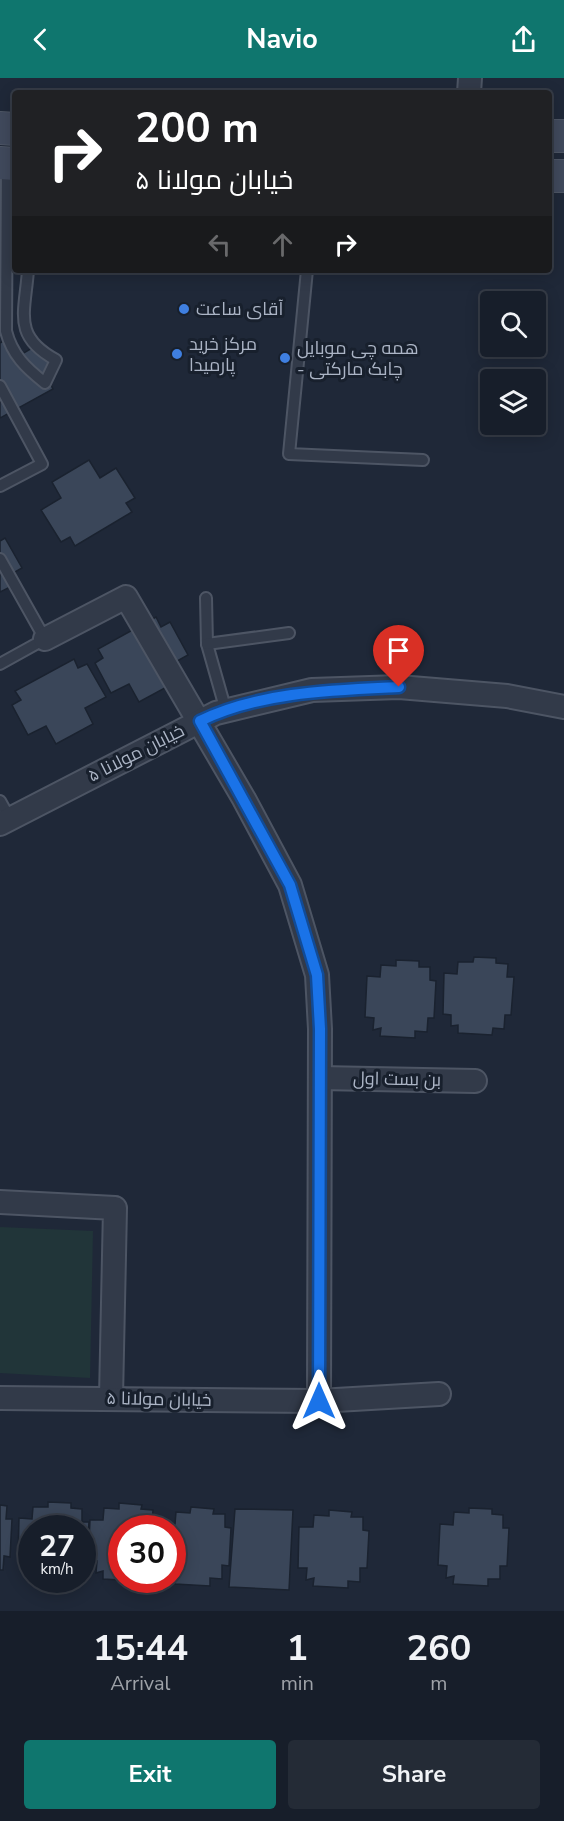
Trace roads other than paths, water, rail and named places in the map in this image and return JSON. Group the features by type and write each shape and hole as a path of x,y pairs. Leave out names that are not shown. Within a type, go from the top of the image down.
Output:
{"street":[{"path":"45,639 126,597 200,721 290,885 317,975 320,1078 319,1401"},
{"name":"خیابان مولانا ۵","path":"3,814 200,721 226,711 312,690 399,687 507,696 564,707"},
{"name":"بن بست اول","path":"320,1078 475,1081"},
{"path":"0,1202 115,1208 111,1398"},
{"name":"خیابان مولانا ۵","path":"0,1398 319,1401 439,1394"}],"lane":[{"path":"8,163 6,331 11,348 29,371 45,383 56,360 32,344 25,328 28,273"},
{"path":"308,273 290,454 423,460"},
{"path":"0,386 42,464 0,486"},
{"path":"0,559 45,639 0,664"},
{"path":"206,598 207,644 226,711"},
{"path":"207,644 289,633"}],"place":[{"name":"آقای ساعت","path":"184,309"},
{"name":"مرکز خرید پارمیدا","path":"177,354"},
{"name":"همه چی موبایل - چابک مارکتی","path":"285,358"}]}
